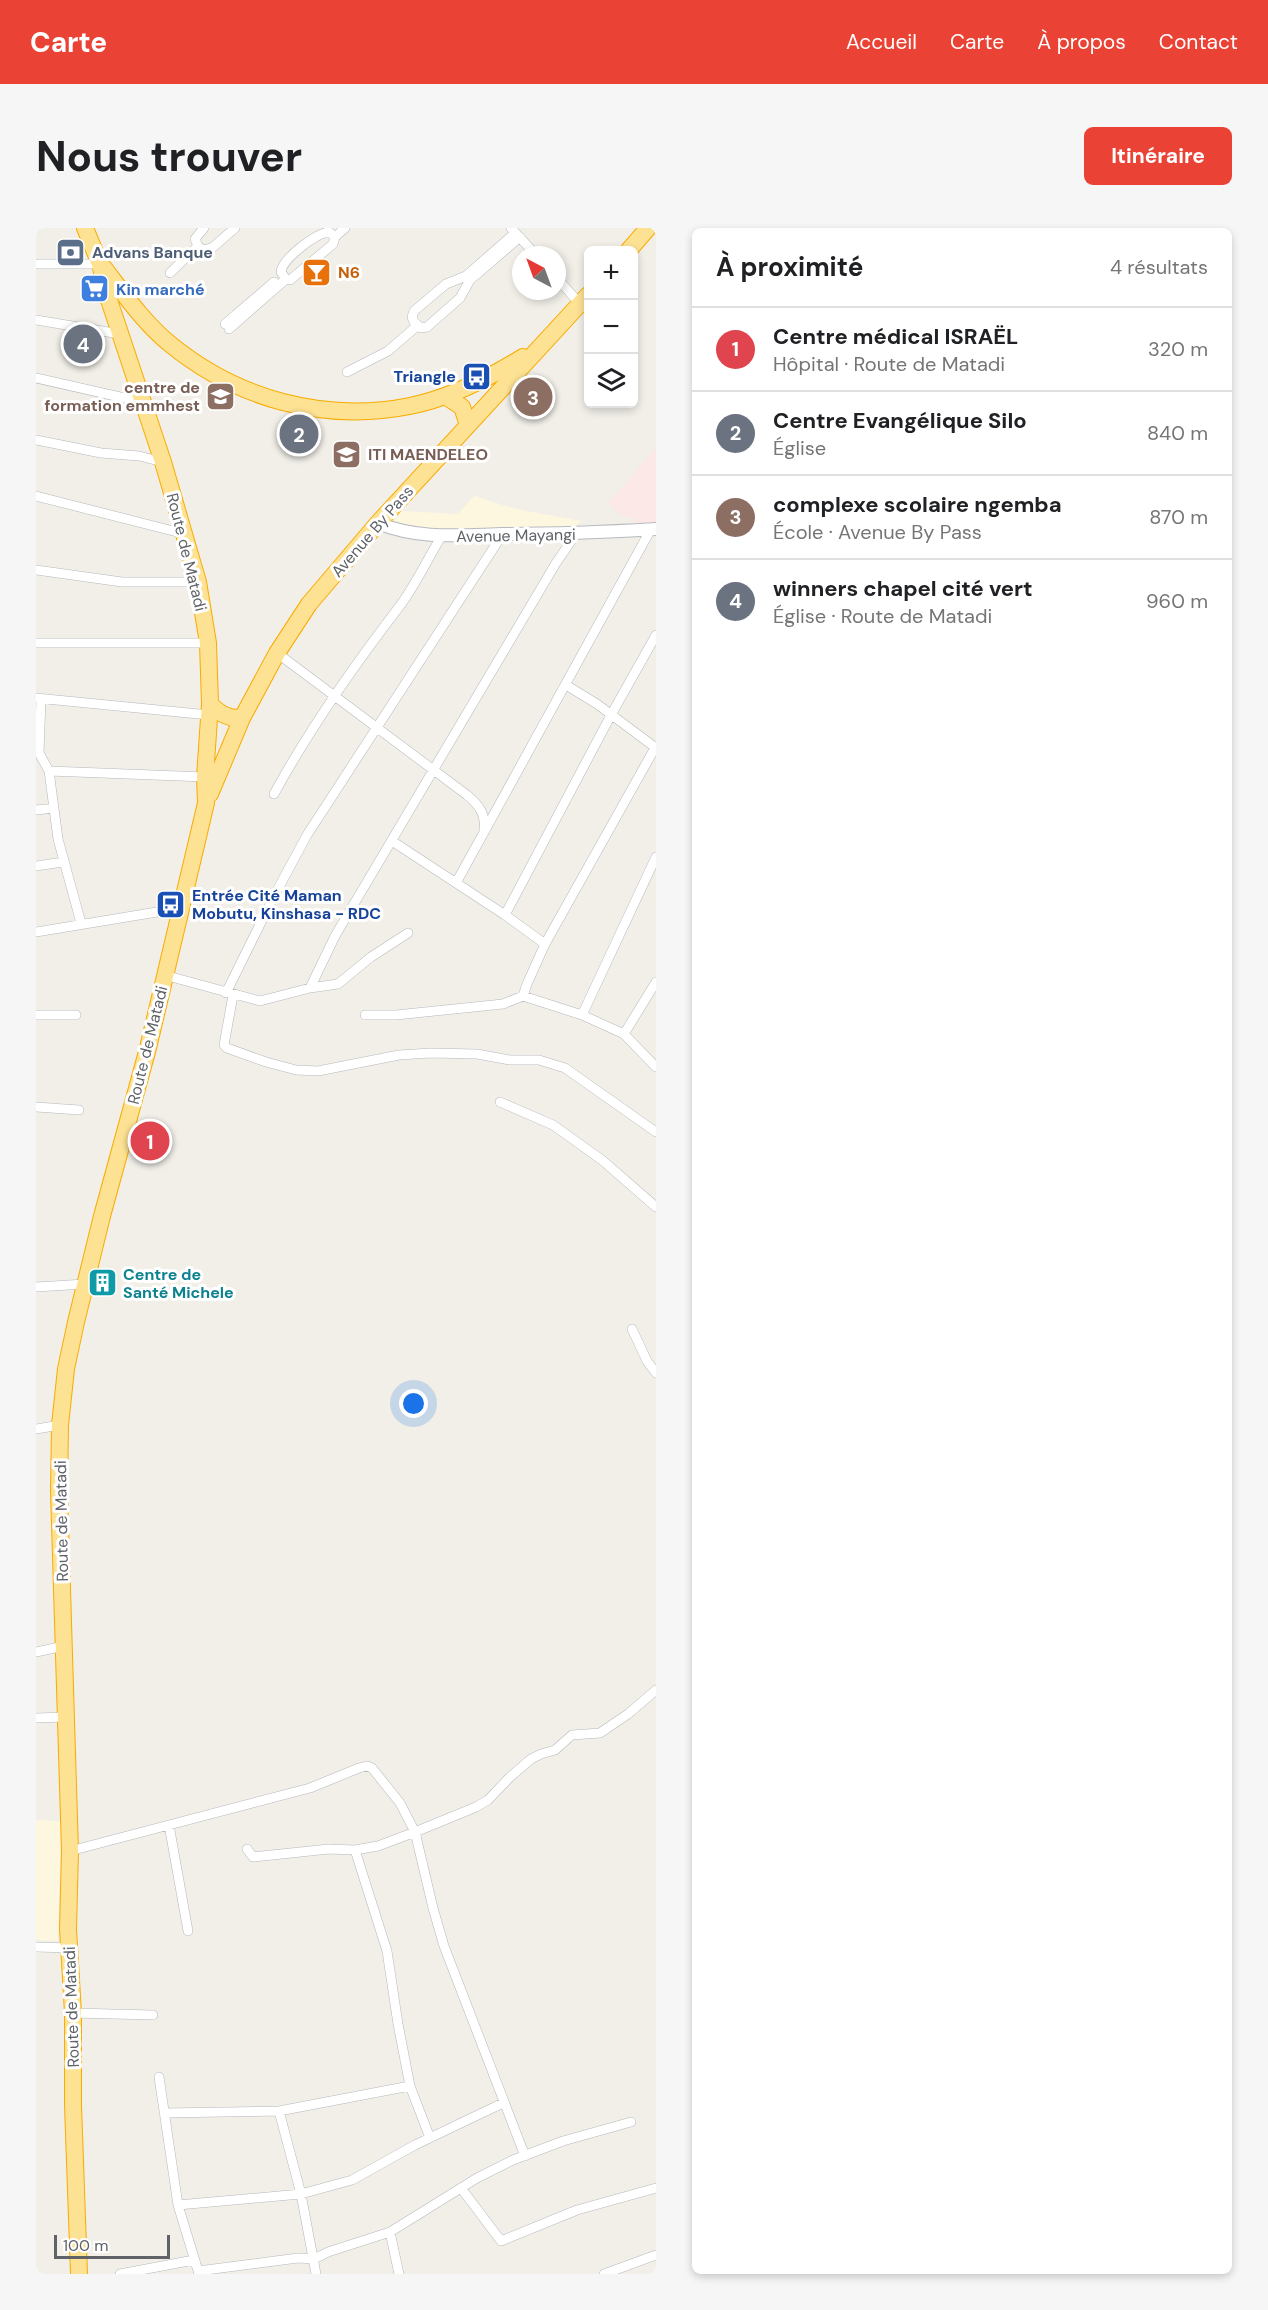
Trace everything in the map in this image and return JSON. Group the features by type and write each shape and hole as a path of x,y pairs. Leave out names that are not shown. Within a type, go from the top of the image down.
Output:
{"highway":[{"path":"632,246 648,228"},
{"name":"Route de Matadi","path":"79,2274 73,2013 68,1929 70,1851 59,1491 60,1425 66,1369 85,1284 148,1048 206,803 210,709 208,644 198,582 163,462 108,297 90,230"},
{"path":"100,264 150,325 169,344 210,371 271,400 298,407 335,411 410,406 445,396 496,374 540,348"},
{"name":"Avenue By Pass","path":"206,803 242,718 277,653 309,604 378,523 584,299"},
{"path":"445,396 462,407 468,425"},
{"path":"210,709 234,718 242,718"}],"street":[{"path":"204,228 195,239 203,250 212,248 235,228"},
{"path":"284,277 283,264 319,234 334,233 345,228"},
{"path":"284,277 290,280 333,244 334,233"},
{"path":"415,324 427,327 460,298 463,282 515,233 527,246"},
{"path":"170,273 198,246"},
{"path":"38,264 100,264"},
{"path":"227,327 284,277"},
{"path":"415,324 412,317 414,311 446,284 463,282"},
{"path":"566,285 584,299"},
{"path":"36,320 120,334"},
{"path":"388,345 415,324"},
{"path":"346,372 388,351 415,324"},
{"path":"36,378 142,402"},
{"path":"36,440 100,453 140,456 163,462"},
{"path":"36,496 185,534"},
{"name":"Avenue Mayangi","path":"378,523 397,531 441,537 576,534 654,529"},
{"path":"456,883 654,529"},
{"path":"502,534 307,835 273,898 229,994 224,1045 266,1062 296,1070 318,1071 399,1055 431,1053 477,1054 510,1060 539,1060 565,1068 656,1132"},
{"path":"310,988 335,936 556,563 576,534"},
{"path":"274,794 311,730 400,607 441,537"},
{"path":"36,570 122,582 198,582"},
{"path":"505,915 656,635"},
{"path":"36,643 208,644"},
{"path":"277,653 479,805 484,815 484,833"},
{"path":"524,996 545,944 656,747 566,685"},
{"path":"81,923 58,839 49,771 38,752 39,698 210,709"},
{"path":"49,771 206,777"},
{"path":"36,810 54,808"},
{"path":"392,840 545,944"},
{"path":"582,1015 656,858"},
{"path":"36,866 63,862"},
{"path":"36,932 181,908"},
{"path":"164,975 260,1001 310,988 338,984 371,957 408,933"},
{"path":"624,1034 656,982"},
{"path":"365,1015 396,1015 503,1004 524,996 582,1015 624,1034 656,1067"},
{"path":"36,1015 76,1015"},
{"path":"500,1102 553,1125 602,1160 656,1207"},
{"path":"36,1107 79,1110"},
{"path":"36,1287 85,1284"},
{"path":"632,1329 646,1361 656,1373"},
{"path":"36,1429 60,1425"},
{"path":"36,1652 64,1646"},
{"path":"247,1850 253,1857 329,1849 355,1850 378,1846 415,1833 488,1800 531,1759 555,1749 572,1735 600,1733 628,1714 656,1690"},
{"path":"36,1718 66,1717"},
{"path":"70,1851 310,1788 367,1766 372,1768 400,1803 415,1833 441,1936 525,2156"},
{"path":"169,1825 188,1931"},
{"path":"355,1850 387,1951 410,2086 430,2138"},
{"path":"36,1947 70,1948"},
{"path":"73,2013 153,2015"},
{"path":"159,2077 178,2205 198,2273 242,2270 290,2259 314,2259 328,2252 390,2232 493,2169 571,2138 631,2122"},
{"path":"164,2113 279,2111 410,2086"},
{"path":"178,2205 301,2194 352,2180 430,2138 503,2103"},
{"path":"279,2111 301,2194 316,2274"},
{"path":"461,2188 498,2240 504,2241 577,2210 656,2188"},
{"path":"390,2232 399,2274"},
{"path":"604,2274 656,2255"},
{"path":"120,2274 194,2260"}],"shaded area":[{"path":"656,448 656,525 634,525 633,517 623,517 608,503"},
{"path":"474,496 516,509 581,521 572,530 442,534 392,524 402,511 458,514"},
{"path":"36,1820 61,1821 58,1941 36,1940"}],"place":[{"name":"Advans Banque","path":"71,252"},
{"name":"N6","path":"317,272"},
{"name":"Kin marché","path":"95,289"},
{"name":"winners chapel cité vert","path":"83,344"},
{"name":"Triangle","path":"477,376"},
{"name":"centre de formation emmhest","path":"221,396"},
{"name":"complexe scolaire ngemba","path":"533,397"},
{"name":"Centre Evangélique Silo","path":"299,434"},
{"name":"ITI MAENDELEO","path":"347,454"},
{"name":"Entrée Cité Maman Mobutu, Kinshasa - RDC","path":"171,904"},
{"name":"Centre médical ISRAËL","path":"150,1141"},
{"name":"Centre de Santé Michele","path":"102,1283"}]}
